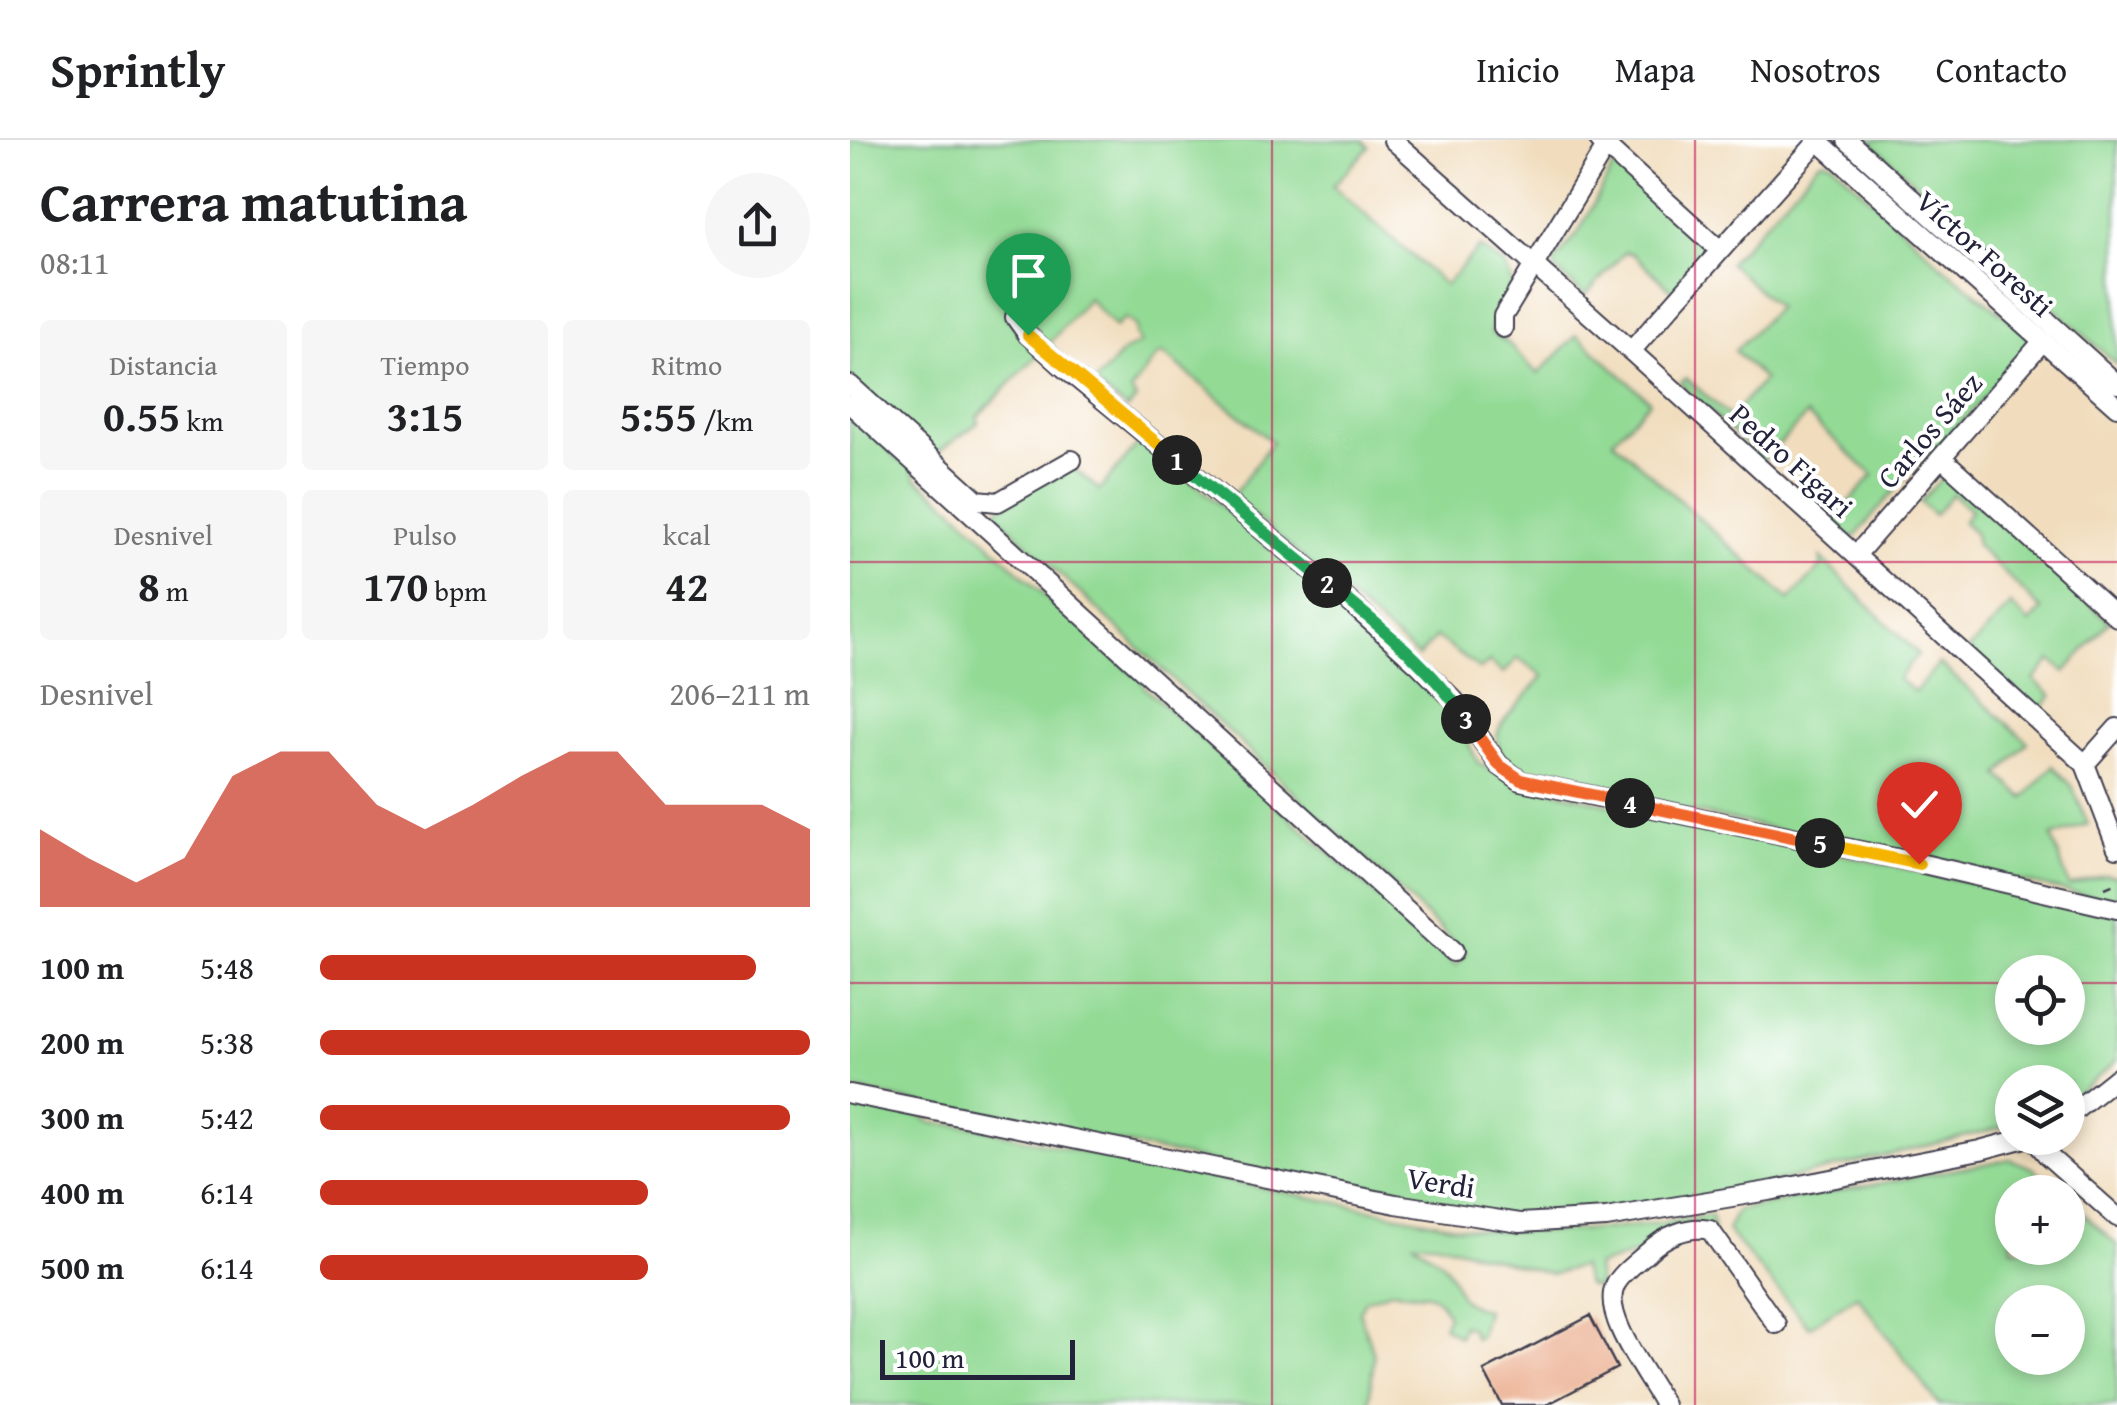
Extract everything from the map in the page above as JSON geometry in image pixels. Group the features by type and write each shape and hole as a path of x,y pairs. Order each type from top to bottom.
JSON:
{"street":[{"name":"Pedro Figari","path":"1393,140 2085,764 2117,848"},
{"name":"Víctor Foresti","path":"1846,140 2117,384"},
{"path":"1630,351 1817,141"},
{"name":"Víctor Foresti","path":"1817,141 2117,407"},
{"path":"1502,328 1503,316 1536,266 1605,142 1720,250"},
{"path":"1015,317 1028,335 1063,366 1344,596 1454,700 1499,765 1521,780 2117,909"},
{"name":"Carlos Sáez","path":"1856,555 2043,341"},
{"path":"850,385 978,500 998,502 1072,460"},
{"path":"850,404 1454,952"},
{"path":"1942,458 2117,617"},
{"path":"2085,764 2117,728"},
{"path":"2085,1103 2117,1078"},
{"name":"Verdi","path":"850,1094 1396,1204 1520,1223 1606,1218 1926,1162 1995,1145"},
{"path":"2048,1155 2117,1217"},
{"path":"1664,1405 1648,1373 1622,1337 1613,1306 1615,1285 1655,1244 1694,1226 1710,1230 1776,1324"}],"green space":[{"path":"850,140 1362,140 1369,147 1333,186 1445,285 1480,247 1506,267 1513,285 1493,319 1491,332 1509,344 1538,374 1577,335 1650,401 1613,440 1789,600 1821,567 1821,558 1918,654 1898,679 1915,692 1939,663 2028,742 1999,775 2024,798 2053,766 2072,786 2088,824 2052,837 2069,886 2105,875 2117,877 2117,902 1534,778 1513,764 1501,751 1497,739 1507,716 1543,676 1518,658 1504,673 1489,662 1480,670 1436,637 1418,657 1232,497 1272,442 1163,353 1131,391 1136,399 1127,409 1094,384 1123,352 1140,343 1136,326 1125,318 1115,327 1088,298 977,417 978,423 938,452 927,451 850,381"},
{"path":"1868,140 2117,140 2117,365"},
{"path":"1824,160 1833,163 1941,265 2025,332 2032,344 1952,433 1914,467 1855,537 1849,537 1832,521 1873,475 1807,415 1763,461 1680,383 1686,378 1730,417 1764,380 1735,351 1777,307 1729,263"},
{"path":"1617,161 1715,245 1681,299 1633,254 1625,252 1585,296 1555,269 1554,262 1578,233"},
{"path":"850,410 898,460 912,466 916,478 951,506 1055,606 1068,613 1134,675 1138,671 1145,688 1456,966 1466,953 993,512 1068,463 1099,490 1140,442 1148,443 1434,689 1454,713 1478,763 1511,780 2117,914 2117,1061 2085,1086 2085,1065 1995,1065 1995,1129 1631,1217 1513,1222 850,1089"},
{"path":"1948,471 2109,622 2065,672 2051,660 2034,680 2052,696 2038,711 1969,649 2011,605 2030,623 2042,610 1976,545 1975,533 1963,522 1971,510 1952,494 1934,515 1920,502"},
{"path":"850,1101 921,1116 932,1123 972,1126 1459,1227 1585,1230 1711,1215 1714,1230 1596,1266 1599,1288 1587,1285 1581,1266 1552,1274 1435,1242 1414,1242 1444,1265 1462,1298 1486,1310 1480,1336 1475,1339 1470,1328 1463,1325 1459,1337 1443,1326 1448,1315 1430,1295 1394,1290 1365,1300 1359,1312 1374,1354 1369,1405 850,1405"},
{"path":"2010,1159 2033,1168 2041,1175 1995,1175 1995,1265 2085,1265 2085,1215 2117,1245 2117,1405 1939,1405 1857,1295 1809,1327 1727,1230 1737,1210"}],"building":[{"path":"1590,1316 1617,1368 1546,1405 1502,1405 1484,1371"}],"route":[{"path":"1028,335 1344,596 1454,700 1499,765 1521,780 1919,864"}]}
